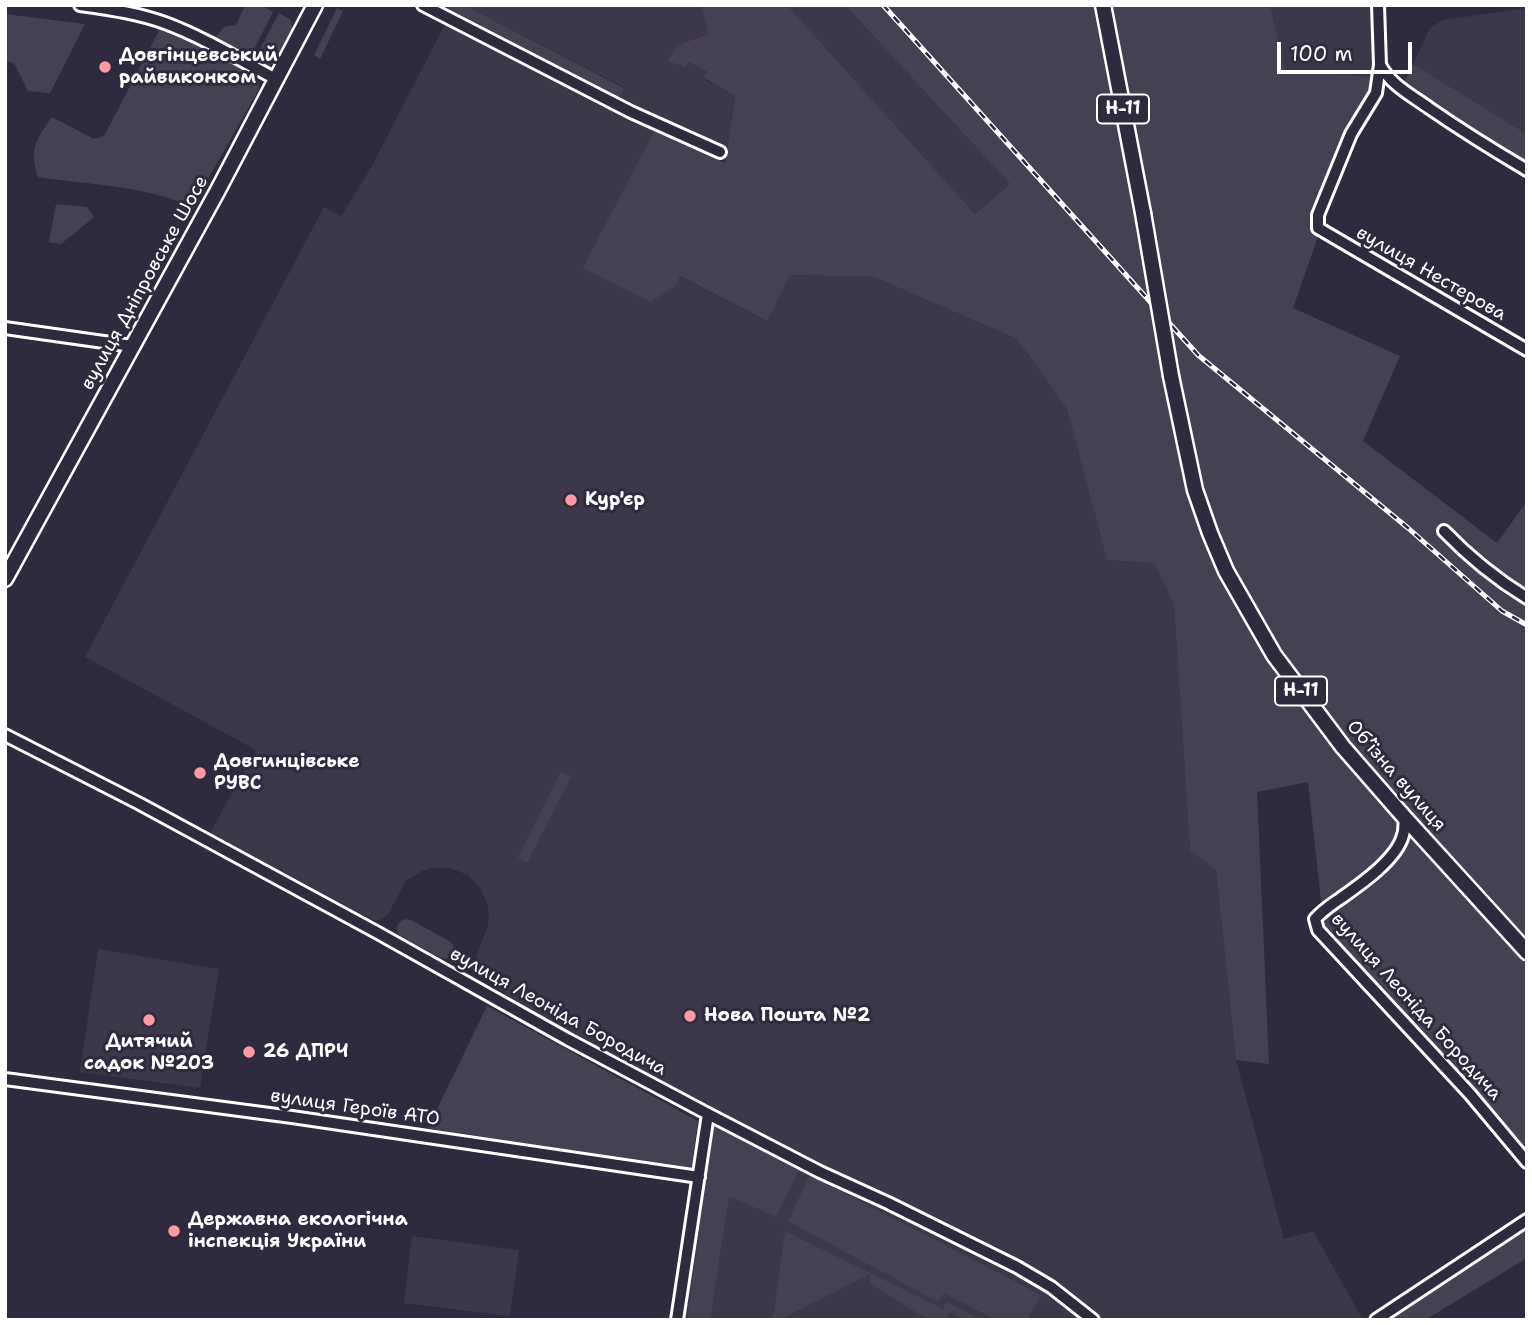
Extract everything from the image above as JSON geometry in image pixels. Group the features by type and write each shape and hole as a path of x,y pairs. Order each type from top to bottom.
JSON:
{"main road":[{"name":"вулиця Дніпровське Шосе","path":"6,578 212,202 315,5"},
{"name":"Обʼїзна вулиця","path":"1103,5 1171,376 1195,490 1226,571 1275,655 1343,747 1527,952"}],"street":[{"path":"79,5 145,16 163,22 190,33 276,79"},
{"path":"423,5 631,112 720,152"},
{"path":"1378,5 1380,65 1387,77 1474,138 1527,170"},
{"name":"вулиця Нестерова","path":"1380,65 1376,93 1351,134 1318,215 1318,228 1527,350"},
{"path":"5,328 132,346"},
{"path":"1444,531 1499,580 1527,598"},
{"name":"вулиця Леоніда Бородича","path":"5,735 140,804 708,1114 820,1172 1017,1267 1051,1287 1093,1320"},
{"name":"вулиця Леоніда Бородича","path":"1405,818 1404,834 1386,862 1322,910 1315,919 1318,930 1470,1094 1527,1162"},
{"name":"вулиця Героїв АТО","path":"5,1079 305,1118 699,1177"},
{"path":"677,1320 708,1114"},
{"path":"1376,1320 1527,1220"}],"shaded area":[{"path":"245,5 261,5 273,12 250,57 215,38 224,27 236,25"},
{"path":"442,5 464,5 624,88 619,97"},
{"path":"464,5 701,5 708,34 674,49 689,62 707,71 704,79 735,96 727,148 619,97 624,87"},
{"path":"701,5 787,5 975,214 1010,184 845,5 1270,5 1285,70 1384,78 1380,97 1358,136 1322,225 1293,308 1400,356 1363,441 1497,543 1527,501 1527,1162 1318,930 1322,910 1308,782 1257,792 1269,1064 1236,1060 1216,870 1190,850 1174,604 1154,563 1107,560 1067,409 1017,339 874,277 790,275 767,321 680,276 675,286 651,302 583,268 654,131 725,163 735,96 704,78 707,71 689,62 685,67 668,61 674,49 708,34"},
{"path":"787,5 845,5 1010,184 975,214"},
{"path":"1270,5 1372,5 1372,77 1285,70"},
{"path":"337,8 343,11 320,59 314,55"},
{"path":"1527,8 1527,134 1413,64 1429,30 1442,20"},
{"path":"279,13 291,20 292,30 274,64 265,65 254,60"},
{"path":"5,14 85,24 50,93 28,91 14,63 5,61"},
{"path":"445,24 654,131 584,268 679,276 766,321 790,275 874,277 1017,339 1067,409 1107,560 1154,563 1174,604 1190,850 1215,861 1236,1060 1284,1239 1313,1231 1363,1320 684,1320 711,1122 770,1147 567,1039 471,969 488,926 489,916 481,889 468,875 450,868 422,871 406,881 387,916 373,920 210,833 256,750 85,657 324,207 341,216 371,168"},
{"path":"161,27 188,38 253,74 259,80 259,89 192,207 136,190 38,177 34,152 52,117 94,139 104,136"},
{"path":"1413,64 1527,134 1527,165 1476,135 1403,85"},
{"path":"56,204 87,207 94,217 61,244 49,242"},
{"path":"561,772 571,777 527,863 518,858"},
{"path":"405,919 451,942 455,949 452,956 441,958 400,936 397,926"},
{"name":"Дитячий садок №203","path":"98,949 219,969 200,1088 80,1072"},
{"path":"487,1006 698,1121 691,1169 428,1128"},
{"path":"714,1124 799,1170 776,1217 729,1196 710,1320 687,1320"},
{"path":"810,1175 1041,1295 1027,1320 996,1320 944,1293 938,1302 788,1221"},
{"path":"1527,1220 1527,1258 1425,1320 1376,1320"},
{"path":"785,1231 943,1309 947,1302 981,1320 964,1320 951,1312 945,1320 929,1320 870,1284 870,1274 779,1320 773,1320"},
{"path":"412,1236 519,1250 510,1316 404,1303"}],"railway":[{"path":"883,5 1198,355 1408,528 1502,611 1527,625"}],"place":[{"name":"Довгінцевський райвиконком","path":"105,67"},
{"name":"Кур'єр","path":"571,500"},
{"name":"Довгинцівське РУВС","path":"200,773"},
{"name":"Нова Пошта №2","path":"690,1016"},
{"name":"Дитячий садок №203","path":"149,1020"},
{"name":"26 ДПРЧ","path":"249,1052"},
{"name":"Державна екологічна інспекція України","path":"174,1231"}]}
